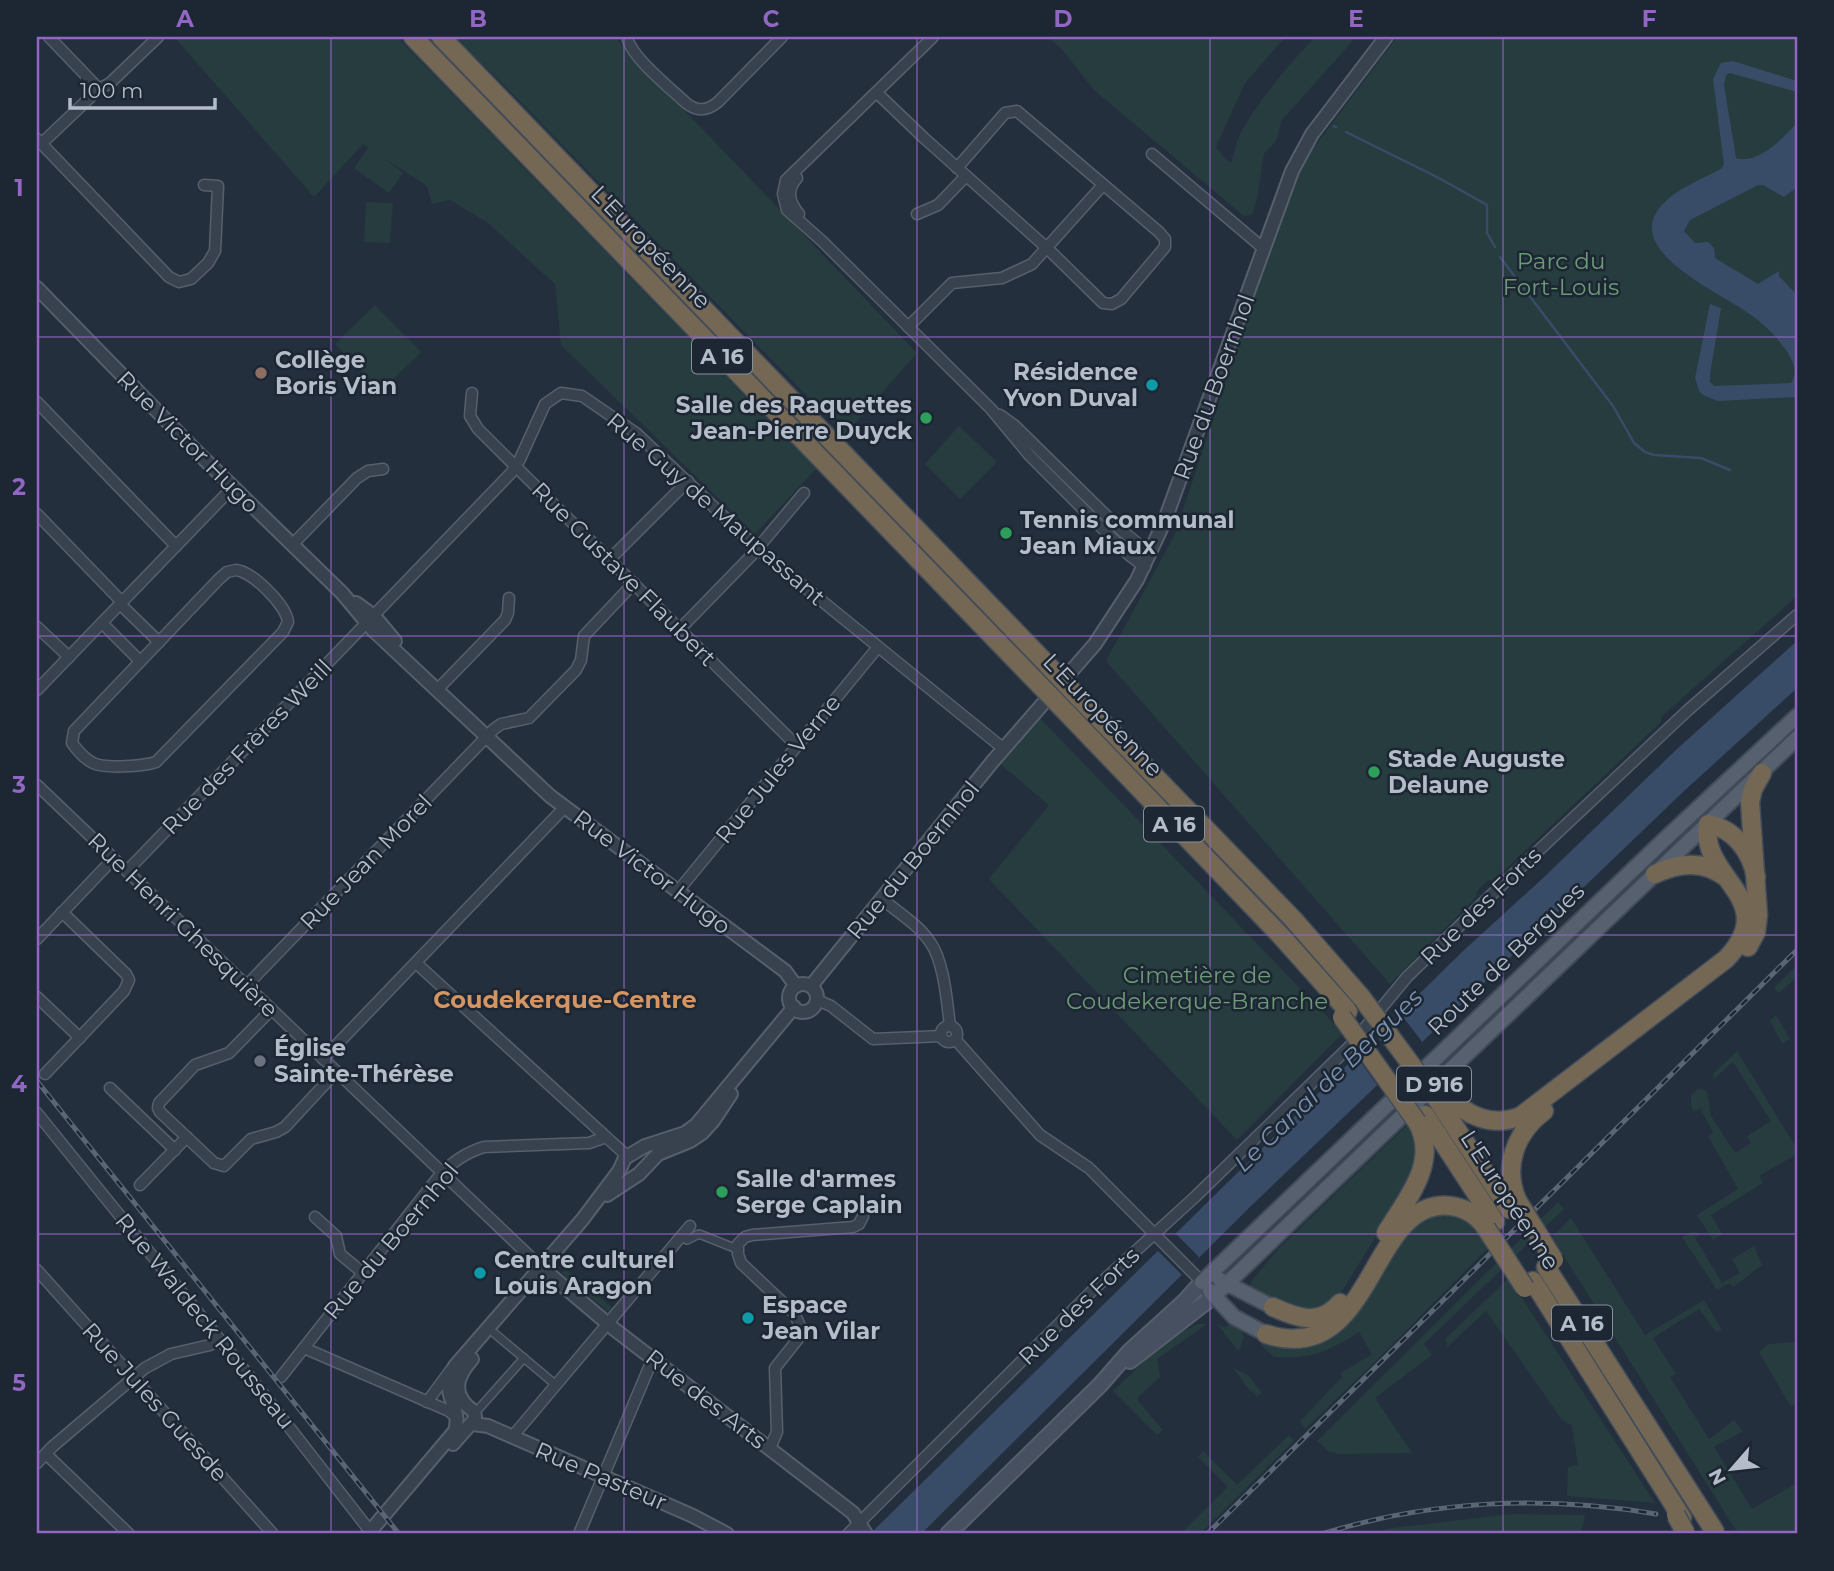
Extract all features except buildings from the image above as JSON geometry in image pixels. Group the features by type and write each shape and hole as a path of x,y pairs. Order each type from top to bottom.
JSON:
{"highway":[{"name":"L'Européenne","path":"413,37 1313,970 1421,1119 1602,1391 1681,1522 1693,1534"},
{"name":"L'Européenne","path":"440,37 1366,996 1442,1097 1513,1205 1618,1379 1718,1532"},
{"path":"1513,1205 1512,1157 1519,1138 1531,1122 1716,978 1746,950 1755,936 1758,924 1750,802 1753,789 1762,774"},
{"path":"1442,1097 1476,1117 1492,1121 1512,1119 1531,1110 1732,952 1741,941 1745,923 1742,901 1709,848 1708,824 1722,828 1740,842 1751,857 1756,877"},
{"path":"1655,874 1672,866 1698,865 1716,870 1732,882"},
{"path":"1273,1307 1307,1319 1324,1316 1338,1306 1418,1180 1426,1149 1421,1119"},
{"path":"1266,1334 1297,1339 1321,1332 1335,1323 1352,1305 1403,1226 1423,1211 1443,1206 1459,1208 1491,1225"}],"main road":[{"path":"1664,840 1689,827 1708,824 1720,800 1795,718"},
{"name":"Route de Bergues","path":"948,1534 1100,1385 1125,1356 1184,1302 1197,1276 1795,718"},
{"name":"Route de Bergues","path":"1100,1385 1214,1296 1797,738"},
{"path":"1197,1276 1228,1283 1273,1307"},
{"path":"1197,1276 1237,1319 1266,1334"}],"street":[{"path":"49,37 99,89"},
{"path":"158,37 110,83 99,89 39,141 169,277 182,282 191,279 208,263 215,251 218,186 204,186"},
{"path":"627,37 636,54 685,103 696,109 707,109 718,102 778,38"},
{"path":"933,37 826,144 786,191 795,210 821,241 991,409 1034,460 1144,567"},
{"name":"Rue du Boernhol","path":"811,986 1004,749 1095,644 1120,608 1151,554 1166,520 1289,179 1307,141 1386,37"},
{"path":"877,93 957,168 1048,249 1100,301 1109,304 1124,297 1165,245 1165,239 1020,113 1011,111 1002,116 957,168"},
{"path":"1152,154 1263,248"},
{"path":"918,214 938,205 966,176"},
{"path":"908,327 950,285 961,281 986,281 1007,277 1032,264 1103,185"},
{"name":"Rue Victor Hugo","path":"37,288 233,487 508,756 565,807 785,971 796,986"},
{"name":"Rue Gustave Flaubert","path":"472,393 469,408 472,420 797,746"},
{"name":"Rue Guy de Maupassant","path":"371,620 516,466 545,404 557,395 569,393 585,398 636,433 758,549 1004,749"},
{"path":"37,402 176,546"},
{"path":"991,409 1014,425 1121,530 1151,554"},
{"path":"292,545 356,478 368,471 383,469"},
{"path":"610,559 688,481"},
{"path":"37,690 233,487"},
{"path":"680,629 758,549 804,493"},
{"path":"37,514 159,642"},
{"path":"233,570 241,570 250,575 284,607 287,615 287,625 283,632 159,760 146,765 103,765 92,762 74,746 72,734 140,661 219,579 233,570"},
{"path":"487,735 501,724 529,718 576,670 581,660 584,636 634,583"},
{"path":"439,688 505,620 509,598"},
{"name":"Rue des Forts","path":"848,1534 864,1530 1094,1289 1159,1237 1196,1196 1349,1047 1402,982 1487,899 1687,711 1797,615"},
{"name":"Rue des Frères Weill","path":"127,871 371,620"},
{"path":"102,623 140,661"},
{"path":"37,627 69,657"},
{"name":"Rue Jules Verne","path":"678,891 878,647"},
{"name":"Rue Jean Morel","path":"246,986 487,735"},
{"name":"Rue Henri Ghesquière","path":"37,785 542,1268"},
{"path":"323,1059 565,807"},
{"path":"37,939 113,859"},
{"path":"881,898 920,930 933,946 950,1026 957,1032 955,1039"},
{"path":"45,1074 126,989 129,980 62,912"},
{"path":"416,962 606,1137 626,1159 626,1175 633,1177"},
{"path":"796,986 811,986 816,992 814,1007 802,1012 793,1007 790,995 796,986"},
{"path":"37,997 80,1038"},
{"path":"817,1000 831,1006 873,1039 942,1036 947,1041 955,1039"},
{"path":"427,1402 582,1220 626,1159 645,1146 694,1128 793,1007"},
{"path":"271,1010 229,1053 198,1063 159,1103 160,1112 216,1164 224,1166 253,1138 282,1129 336,1072"},
{"path":"942,1036 943,1029 950,1026"},
{"path":"955,1039 1042,1136 1089,1168 1197,1276"},
{"path":"582,1220 607,1194 640,1174 643,1167 660,1152 693,1139 709,1126 756,1053"},
{"path":"110,1088 175,1150"},
{"name":"Rue Waldeck Rousseau","path":"37,1113 220,1340 369,1533"},
{"path":"140,1185 187,1137"},
{"name":"Rue du Boernhol","path":"281,1377 442,1173 461,1157 484,1147 589,1143 606,1137"},
{"path":"626,1159 639,1157 643,1167"},
{"path":"769,1448 777,1432 775,1368 800,1334 801,1325 796,1316 742,1264 737,1249 741,1240 749,1235 853,1227 863,1216"},
{"path":"315,1217 336,1236 340,1254 362,1272"},
{"path":"512,1437 690,1226"},
{"path":"681,1236 687,1240 699,1234 737,1249"},
{"path":"472,1417 460,1393 459,1377 537,1282 542,1268"},
{"name":"Rue des Arts","path":"542,1268 608,1324 853,1513 864,1530"},
{"name":"Rue Jules Guesde","path":"37,1270 273,1534"},
{"path":"494,1333 556,1385"},
{"path":"37,1463 149,1365 171,1353 210,1345 220,1340"},
{"path":"304,1348 457,1417"},
{"path":"384,1516 400,1503 524,1358"},
{"path":"579,1534 653,1358"},
{"path":"455,1366 447,1387 457,1417"},
{"path":"369,1533 454,1433 461,1408 472,1417"},
{"name":"Rue Pasteur","path":"472,1417 482,1424 693,1516 727,1534"},
{"path":"46,1454 129,1534"}],"green space":[{"path":"177,37 397,37 816,469 755,534 561,345 555,284 488,223 450,200 432,204 427,186 384,158 403,173 389,193 354,168 368,148 363,144 314,197"},
{"path":"454,37 619,37 618,41 917,353 845,435"},
{"path":"1047,37 1285,37 1245,83 1216,147 1231,163 1242,130 1260,102 1315,37 1356,37 1282,120 1276,141 1264,154 1252,215 1244,216 1094,90 1061,48"},
{"name":"Parc du Fort-Louis","path":"1397,37 1797,37 1797,596 1661,717 1661,722 1493,881 1488,880 1477,891 1476,897 1390,984 1106,661 1175,534 1270,248 1303,162"},
{"path":"366,202 393,203 390,243 364,242"},
{"path":"375,305 421,352 381,391 335,344"},
{"path":"959,426 997,462 960,499 925,464"},
{"name":"Cimetière de Coudekerque-Branche","path":"1039,717 1343,1033 1237,1140 989,879 1049,805 1000,764"},
{"path":"1797,965 1797,977 1779,993 1774,988"},
{"path":"1776,1015 1790,1039 1782,1044 1770,1021"},
{"path":"1737,1051 1797,1149 1797,1154 1759,1176 1763,1183 1711,1215 1722,1234 1713,1240 1697,1215 1738,1189 1708,1136 1713,1132 1700,1108 1694,1112 1691,1095 1700,1088 1707,1092 1711,1116 1735,1153 1751,1143 1747,1136 1771,1121 1733,1062 1713,1080 1714,1073"},
{"path":"1409,1123 1419,1138 1410,1181 1336,1301 1324,1307 1303,1311 1285,1306 1254,1290 1250,1283 1278,1249"},
{"path":"1558,1202 1564,1209 1424,1344 1432,1355 1375,1398 1412,1453 1339,1454 1330,1452 1317,1441"},
{"path":"1451,1214 1476,1224 1489,1247 1305,1429 1300,1421 1342,1377 1341,1373 1372,1354 1359,1332 1319,1353 1299,1357 1274,1357 1261,1345 1264,1342 1299,1345 1391,1253 1421,1217"},
{"path":"1571,1218 1645,1335 1704,1300 1722,1330 1716,1332 1699,1309 1653,1338 1676,1374 1670,1377 1709,1439 1734,1420 1743,1431 1714,1447 1752,1509 1797,1483 1797,1534 1746,1534 1735,1529 1552,1237"},
{"path":"1694,1231 1700,1234 1695,1238 1722,1283 1740,1273 1732,1259 1754,1246 1762,1265 1733,1287 1730,1283 1717,1290 1682,1237"},
{"path":"566,1269 614,1309 612,1315 562,1273"},
{"path":"1509,1278 1655,1503 1567,1496 1568,1467 1578,1465 1572,1426 1562,1420 1486,1311 1447,1347 1446,1338"},
{"path":"1236,1322 1244,1336 1239,1352 1218,1325 1225,1327"},
{"path":"1198,1324 1207,1324 1157,1359 1160,1377 1138,1397 1138,1401 1163,1430 1157,1435 1113,1391 1163,1345"},
{"path":"1797,1342 1797,1402 1791,1407 1759,1352 1768,1344"},
{"path":"1233,1368 1248,1375 1262,1393 1257,1396 1251,1392"},
{"path":"1289,1435 1294,1441 1200,1534 1180,1534 1228,1487 1198,1457 1203,1451 1237,1485"},
{"path":"1512,1514 1585,1515 1581,1534 1370,1534 1392,1528"}],"water":[{"path":"1733,61 1797,81 1797,92 1730,73 1726,75 1724,85 1736,158 1753,158 1770,149 1797,123 1797,187 1784,197 1758,185 1690,220 1684,231 1695,243 1708,242 1714,248 1715,258 1758,284 1779,271 1779,276 1797,295 1797,397 1718,401 1699,391 1695,378 1710,304 1721,308 1710,374 1710,382 1714,386 1791,383 1794,368 1783,346 1761,323 1697,282 1666,256 1656,242 1652,228 1656,213 1669,198 1722,168 1724,164 1713,79 1721,63"},
{"path":"1797,641 1797,688 1683,792 1250,1207 921,1534 870,1534 1462,952 1677,749"}],"pier":[{"path":"1400,1013 1423,1043 1378,1086 1356,1056"},
{"path":"1175,1233 1199,1257 1182,1275 1157,1250"}],"waterway":[{"path":"1346,132 1487,205 1487,233 1495,247"},
{"path":"1500,257 1613,406 1634,443 1654,455 1701,458 1730,470"}],"railway":[{"path":"1207,1534 1797,950"},
{"path":"37,1081 399,1534"},
{"path":"1322,1534 1404,1514 1488,1504 1572,1504 1656,1514"}],"place":[{"name":"Collège Boris Vian","path":"261,373"},
{"name":"Résidence Yvon Duval","path":"1152,385"},
{"name":"Salle des Raquettes Jean-Pierre Duyck","path":"926,418"},
{"name":"Tennis communal Jean Miaux","path":"1006,533"},
{"name":"Stade Auguste Delaune","path":"1374,772"},
{"name":"Église Sainte-Thérèse","path":"260,1061"},
{"name":"Salle d'armes Serge Caplain","path":"722,1192"},
{"name":"Centre culturel Louis Aragon","path":"480,1273"},
{"name":"Espace Jean Vilar","path":"748,1318"}],"district":[{"name":"Coudekerque-Centre","path":"565,999"}],"water label":[{"name":"Le Canal de Bergues","path":"1328,1080"}]}
